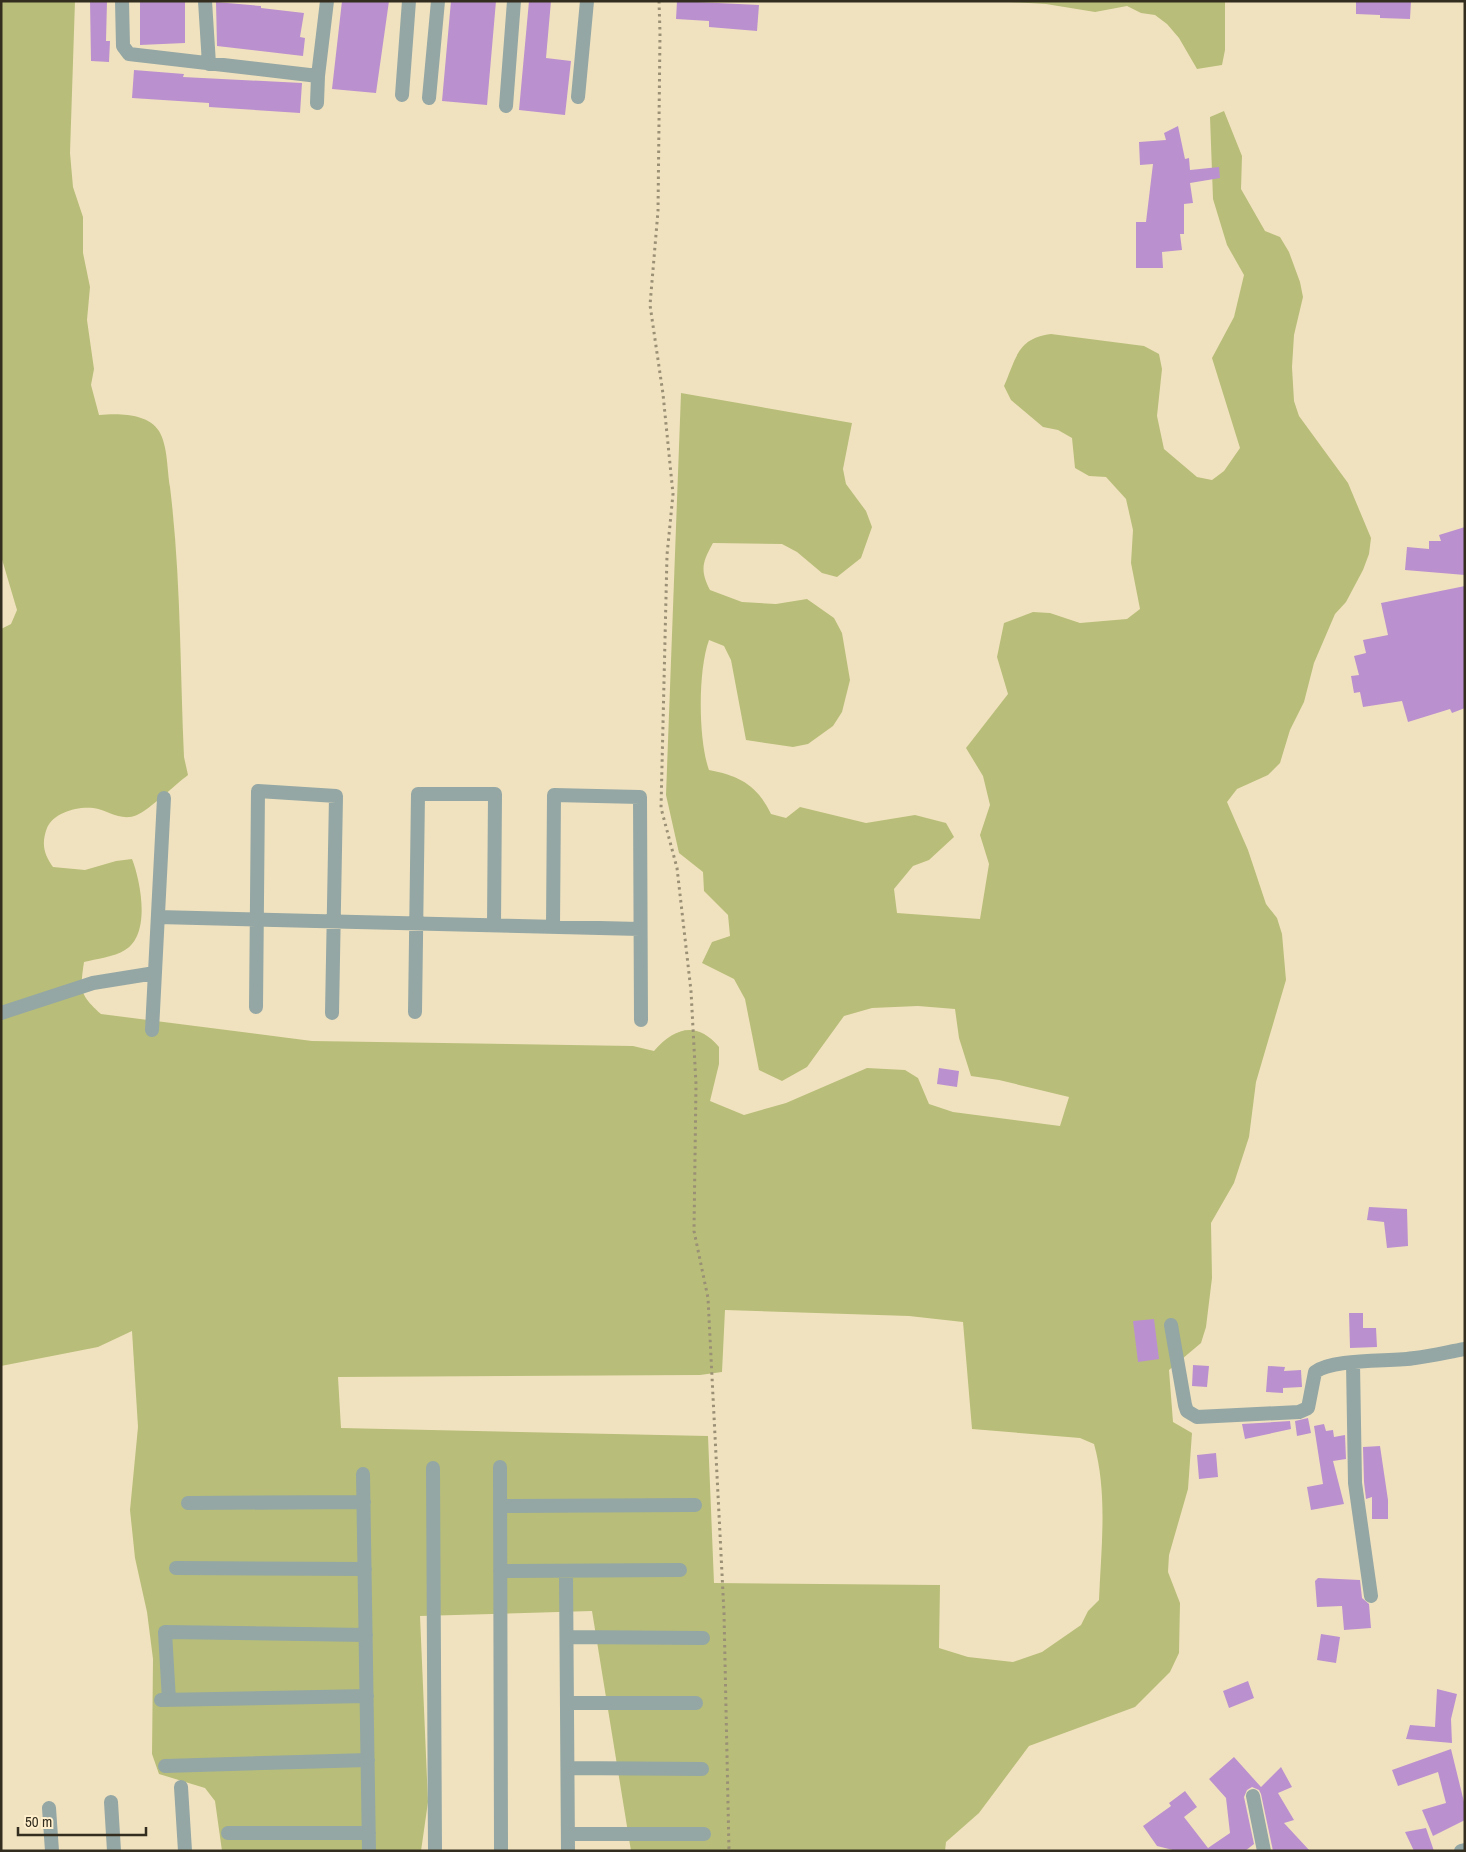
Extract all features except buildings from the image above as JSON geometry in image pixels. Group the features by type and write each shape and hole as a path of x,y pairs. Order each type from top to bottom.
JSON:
{"street":[{"path":"122,1 121,37 125,51 129,54 318,76"},
{"path":"205,1 209,64"},
{"path":"317,103 318,76 327,1"},
{"path":"402,95 409,1"},
{"path":"429,98 438,1"},
{"path":"506,106 514,1"},
{"path":"578,97 587,1"},
{"path":"256,1007 258,792 336,796 332,1012"},
{"path":"415,1012 418,794 495,794 494,925"},
{"path":"552,927 554,795 640,797 641,1020"},
{"path":"152,1030 164,798"},
{"path":"158,917 640,929"},
{"path":"1,1013 93,983 155,973"},
{"path":"1171,1325 1185,1405 1187,1411 1197,1417 1304,1411 1309,1404 1316,1372 1328,1365 1414,1358 1465,1349"},
{"path":"1353,1362 1355,1483 1372,1596"},
{"path":"500,1467 501,1851"},
{"path":"433,1468 435,1851"},
{"path":"363,1474 370,1851"},
{"path":"188,1503 364,1502"},
{"path":"500,1506 694,1505"},
{"path":"176,1568 365,1568"},
{"path":"500,1571 680,1570"},
{"path":"566,1572 568,1851"},
{"path":"366,1635 165,1632 165,1700 367,1696"},
{"path":"567,1637 703,1638"},
{"path":"567,1703 696,1703"},
{"path":"165,1766 368,1760"},
{"path":"568,1768 702,1769"},
{"path":"181,1787 185,1851"},
{"path":"1253,1796 1264,1851"},
{"path":"111,1802 114,1851"},
{"path":"49,1808 52,1851"},
{"path":"228,1833 369,1833"},
{"path":"568,1834 704,1834"}],"path":[{"path":"659,1 658,211 650,305 663,394 673,494 667,555 661,808 677,868 691,1000 696,1084 694,1231 708,1298 724,1613 729,1851"}],"green space":[{"path":"1,1 75,1 70,153 73,187 83,217 83,253 90,287 87,320 94,369 91,385 99,415 123,414 148,421 159,431 164,444 174,521 180,622 184,757 188,775 155,803 137,815 125,817 93,808 73,809 54,818 47,828 44,849 53,867 85,870 116,861 132,859 138,881 142,908 138,933 133,943 125,950 110,956 84,962 82,985 85,996 89,1001 101,1014 312,1041 633,1046 654,1051 678,1032 694,1031 703,1033 719,1047 719,1064 710,1101 744,1115 786,1103 867,1068 905,1070 918,1078 929,1104 953,1112 1060,1126 1069,1097 999,1080 971,1076 959,1038 955,1009 918,1006 872,1008 844,1016 807,1067 782,1081 759,1070 745,999 734,979 702,963 712,942 730,936 728,915 704,891 703,872 679,853 666,795 681,393 852,423 843,469 846,484 866,511 872,527 861,558 837,577 822,573 797,552 782,544 713,543 706,556 704,566 705,577 710,590 742,602 776,604 807,599 834,618 842,633 850,680 842,712 833,726 808,744 793,747 746,740 731,660 724,646 709,640 705,653 701,686 701,723 705,757 709,770 730,775 746,783 760,796 771,814 786,818 800,807 866,823 915,815 946,823 954,837 929,860 913,866 894,889 897,913 980,919 989,864 980,835 990,805 983,776 966,748 1008,694 997,657 1004,623 1033,612 1050,613 1080,623 1127,619 1140,609 1131,563 1133,530 1126,499 1106,477 1089,476 1075,468 1072,438 1058,430 1043,427 1011,400 1004,386 1019,351 1031,340 1040,336 1051,334 1144,346 1159,354 1162,369 1157,416 1164,449 1197,477 1212,480 1224,471 1240,448 1212,358 1234,317 1244,275 1227,245 1213,199 1210,117 1224,111 1242,156 1241,189 1265,231 1280,237 1289,252 1300,282 1303,297 1294,335 1292,367 1294,401 1299,416 1348,483 1371,538 1369,554 1363,570 1346,602 1335,614 1314,663 1304,702 1290,730 1280,763 1268,775 1237,789 1227,802 1248,850 1266,904 1277,918 1282,934 1286,980 1256,1082 1249,1137 1234,1183 1211,1223 1212,1278 1206,1327 1201,1343 1169,1370 1173,1422 1192,1433 1188,1489 1169,1555 1168,1572 1180,1603 1179,1653 1170,1672 1135,1707 1029,1746 979,1813 946,1842 945,1851 631,1851 592,1611 420,1616 428,1802 421,1851 222,1851 215,1801 205,1788 159,1774 152,1754 153,1659 147,1612 135,1558 130,1510 138,1427 132,1331 98,1347 1,1366 1,629 11,624 17,610 1,556","holes":["725,1310 909,1316 963,1322 972,1429 1080,1438 1094,1444 1101,1482 1102,1502 1099,1600 1088,1611 1081,1625 1042,1652 1013,1662 968,1657 939,1648 940,1585 714,1583 708,1436 341,1428 338,1377 700,1375 722,1372"]},
{"path":"994,1 1225,1 1225,50 1222,65 1197,69 1179,38 1167,24 1155,15 1141,13 1127,6 1095,12 1046,4"}]}
